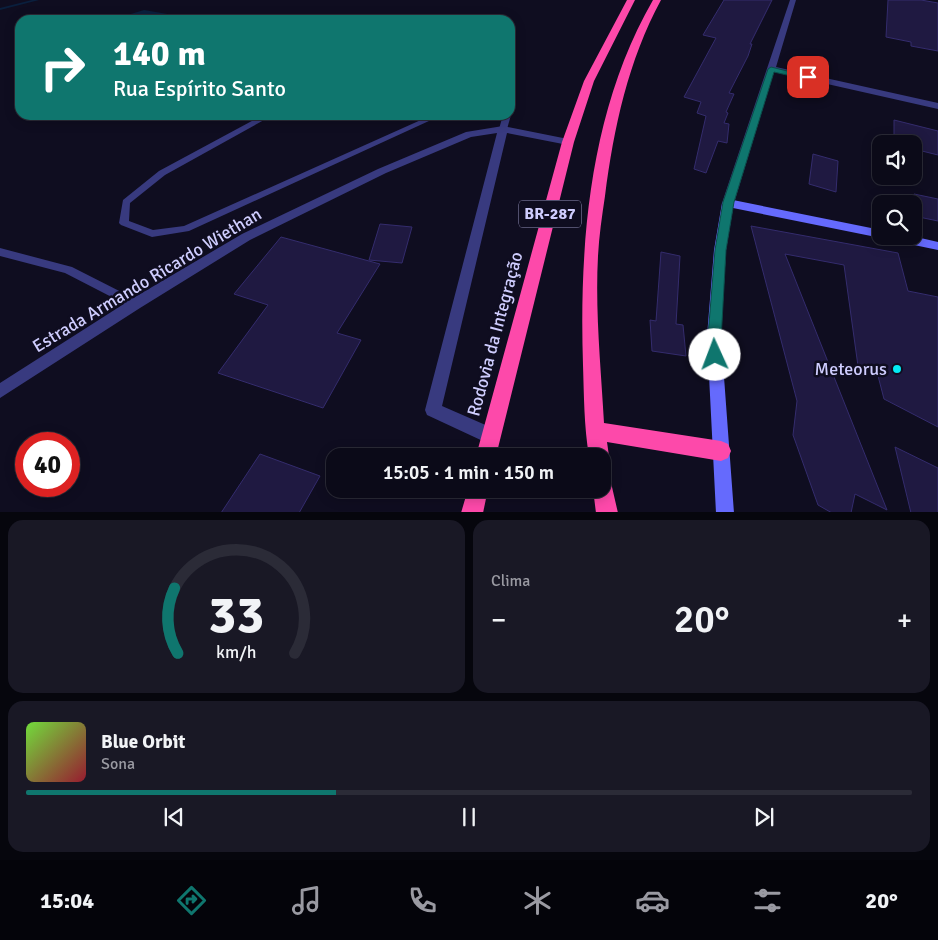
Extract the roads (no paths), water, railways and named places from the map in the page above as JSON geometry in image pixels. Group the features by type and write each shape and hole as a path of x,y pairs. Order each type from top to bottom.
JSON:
{"highway":[{"name":"Rodovia da Integração","path":"488,448 568,142 589,81 631,0"},
{"name":"BR-287","path":"598,448 595,431 590,263 601,175 622,82 650,12 658,0"},
{"path":"595,431 721,451"},
{"path":"472,512 476,498"},
{"path":"605,498 607,512"}],"street":[{"path":"725,512 714,336 720,250 728,202 793,0"},
{"path":"771,69 938,106"},
{"name":"Estrada Armando Ricardo Wiethan","path":"0,391 135,304 246,237 382,171 469,134 503,129 568,142"},
{"path":"492,436 433,410 503,129"},
{"path":"728,202 872,232"},
{"path":"922,243 938,246"}],"lane":[{"path":"260,120 162,173 126,202 124,223 152,234 186,229 427,120"},
{"path":"503,129 506,120"},
{"path":"0,252 68,270 135,304"}],"water":[{"path":"144,10 173,15 128,15"}],"waterway":[{"path":"0,9 37,0"}],"place":[{"name":"Meteorus","path":"897,369"}]}
